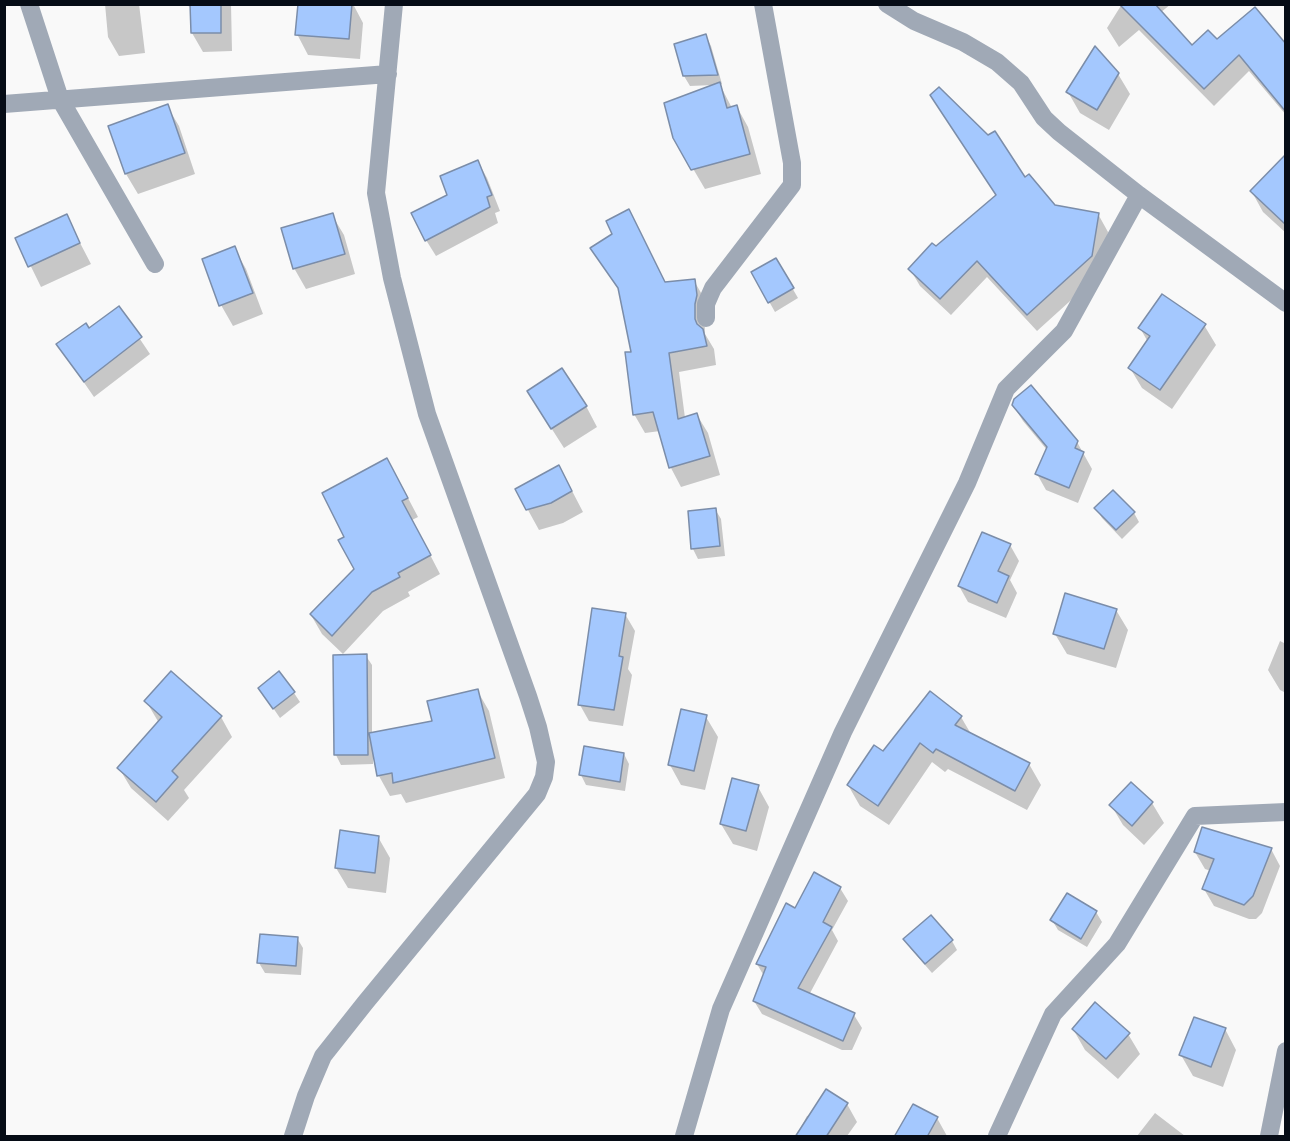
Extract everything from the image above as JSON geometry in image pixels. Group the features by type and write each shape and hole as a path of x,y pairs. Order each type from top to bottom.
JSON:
{"street":[{"path":"29,4 60,99 155,264"},
{"path":"293,1137 306,1095 323,1056 537,794 544,777 546,762 528,696 427,414 392,278 376,193 394,4"},
{"path":"706,318 706,304 713,288 792,185 792,163 763,4"},
{"path":"887,4 914,21 963,42 997,62 1021,83 1044,118 1139,195 1286,303"},
{"path":"4,104 388,74"},
{"path":"684,1137 721,1009 843,732 967,483 1006,389 1064,331 1139,195"},
{"path":"997,1137 1053,1014 1117,944 1195,816 1286,812"},
{"path":"1269,1137 1286,1051"}],"building":[{"path":"190,4 221,4 221,33 191,33"},
{"path":"298,4 352,4 349,39 295,35"},
{"path":"1119,4 1155,4 1192,45 1208,30 1217,39 1255,7 1286,44 1286,112 1239,55 1204,89"},
{"path":"706,34 718,75 683,76 674,44"},
{"path":"1095,46 1119,73 1097,110 1066,92"},
{"path":"720,82 727,108 737,105 750,154 691,170 673,138 664,103"},
{"path":"939,87 988,135 995,131 1025,177 1029,174 1055,205 1099,213 1092,256 1027,315 977,261 940,299 908,269 932,243 936,246 996,195 930,95"},
{"path":"168,104 185,153 125,174 108,126"},
{"path":"1286,154 1286,225 1250,191"},
{"path":"478,160 492,195 487,197 490,207 425,241 411,213 447,195 440,176"},
{"path":"629,209 665,282 695,279 697,295 695,319 703,329 707,346 669,353 678,419 697,413 710,456 669,468 653,412 633,415 625,352 631,352 618,288 590,248 612,234 606,221"},
{"path":"333,213 345,254 293,269 281,228"},
{"path":"67,214 80,243 28,267 15,238"},
{"path":"235,246 253,293 219,306 202,259"},
{"path":"776,258 794,288 768,303 751,272"},
{"path":"1162,294 1206,324 1160,390 1128,368 1150,336 1138,328"},
{"path":"119,306 142,337 84,382 56,344 86,323 89,328"},
{"path":"562,368 587,406 551,429 527,391"},
{"path":"1031,385 1078,441 1075,448 1084,452 1069,488 1035,474 1047,447 1012,405 1014,399"},
{"path":"387,458 408,498 402,501 431,555 398,573 400,577 372,592 332,636 310,614 354,569 338,540 344,537 322,493"},
{"path":"559,465 572,491 551,503 526,510 515,489"},
{"path":"1113,490 1135,512 1116,530 1094,508"},
{"path":"716,508 720,546 691,549 688,511"},
{"path":"982,532 1011,544 998,571 1009,576 997,603 958,586"},
{"path":"1065,593 1117,609 1104,649 1053,634"},
{"path":"592,608 626,613 619,656 623,657 614,710 578,705"},
{"path":"367,654 368,755 334,755 333,655"},
{"path":"171,671 222,716 172,771 178,777 156,802 117,768 162,717 144,701"},
{"path":"279,671 295,692 273,709 258,688"},
{"path":"478,689 495,758 393,783 392,773 377,776 369,733 432,721 427,701"},
{"path":"930,691 962,716 955,725 1030,763 1015,791 936,749 933,753 920,743 878,806 847,785 874,745 883,751"},
{"path":"681,709 707,715 694,771 668,765"},
{"path":"584,746 624,753 620,782 579,775"},
{"path":"732,778 759,785 746,831 720,824"},
{"path":"1131,782 1153,802 1132,826 1109,805"},
{"path":"1202,827 1272,848 1253,896 1244,905 1202,889 1214,859 1194,852"},
{"path":"340,830 379,836 375,873 335,868"},
{"path":"814,872 841,887 823,922 832,927 798,988 855,1013 843,1041 753,1001 766,967 756,964 786,903 795,908"},
{"path":"1067,893 1097,911 1081,939 1050,920"},
{"path":"931,915 953,940 925,964 903,939"},
{"path":"260,934 298,937 296,966 257,963"},
{"path":"1095,1002 1130,1033 1106,1059 1072,1029"},
{"path":"1194,1017 1226,1028 1211,1067 1179,1055"},
{"path":"826,1089 848,1103 826,1137 795,1137"},
{"path":"913,1104 938,1117 927,1137 894,1137"}]}
